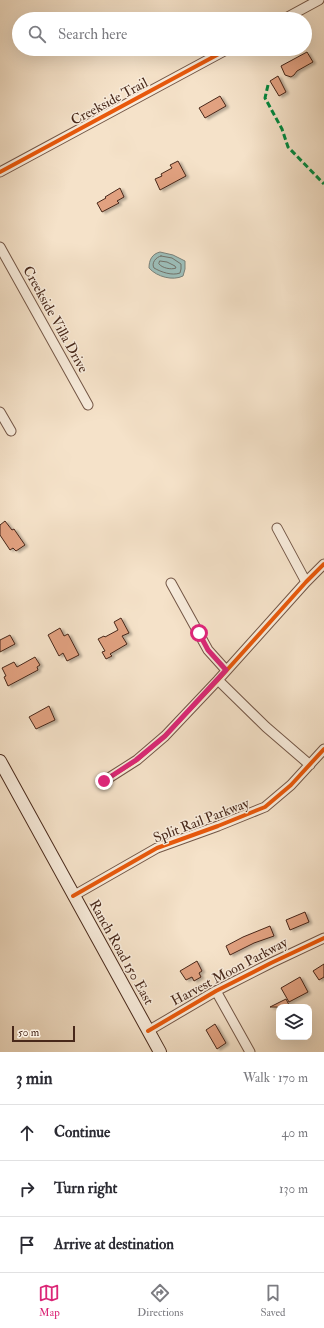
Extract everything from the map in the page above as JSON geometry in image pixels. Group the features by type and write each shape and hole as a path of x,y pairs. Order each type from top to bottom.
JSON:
{"main road":[{"name":"Ranch Road 150 East","path":"0,762 160,1052"}],"street":[{"path":"297,12 319,0"},
{"name":"Creekside Trail","path":"0,172 215,56"},
{"name":"Creekside Villa Drive","path":"0,247 88,404"},
{"path":"0,412 11,431"},
{"path":"277,528 306,582"},
{"path":"104,781 150,750 165,736 324,564"},
{"path":"171,584 208,650 226,670"},
{"path":"218,680 266,727 310,765"},
{"name":"Split Rail Parkway","path":"73,896 157,848 218,826 265,806 291,786 324,749"},
{"name":"Harvest Moon Parkway","path":"148,1030 216,991 324,938"},
{"path":"216,991 250,1052"}],"water":[{"path":"160,252 173,255 185,261 183,276 175,278 165,277 156,274 149,268 152,258 155,254"}],"building":[{"path":"300,56 309,56 313,62 297,71 291,77 285,75 281,66"},
{"path":"278,76 286,92 279,96 270,81"},
{"path":"220,96 226,106 205,118 199,108"},
{"path":"178,161 186,176 160,190 155,179 162,176 161,174 172,168 170,165"},
{"path":"120,188 124,197 117,201 119,203 102,212 97,203"},
{"path":"5,521 12,530 14,529 25,545 16,551 13,548 10,550 0,535 0,525"},
{"path":"121,618 129,633 122,636 127,644 110,654 112,656 106,659 102,652 105,651 98,639 118,630 114,622"},
{"path":"60,628 64,636 68,634 79,655 67,661 63,653 59,656 48,635"},
{"path":"10,635 15,644 0,652 0,640"},
{"path":"35,657 40,665 37,667 38,670 8,686 4,677 6,676 2,668 14,662 17,667"},
{"path":"49,706 55,720 36,729 29,717"},
{"path":"305,912 309,922 290,930 286,920"},
{"path":"270,926 274,936 254,943 230,955 226,946"},
{"path":"197,961 202,971 199,973 201,977 194,981 192,977 186,980 180,971"},
{"path":"324,964 324,977 319,980 313,971"},
{"path":"300,977 308,992 289,1002 281,988"},
{"path":"286,999 288,1004 276,1004"},
{"path":"215,1024 226,1043 217,1049 206,1030"}],"marked path":[{"path":"268,85 265,98 282,129 288,147 324,184"}],"cycle path":[{"path":"0,172 215,56"},
{"path":"104,781 137,760 165,736 324,564"},
{"path":"73,896 157,848 265,807 291,785 324,749"},
{"path":"148,1031 216,991 324,938"}],"route":[{"path":"104,781 150,750 165,736 226,670 208,650 199,633"}]}
